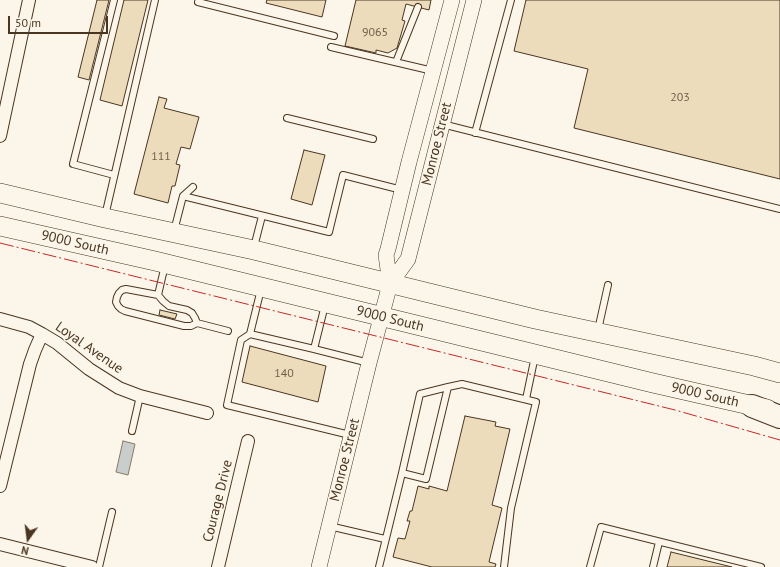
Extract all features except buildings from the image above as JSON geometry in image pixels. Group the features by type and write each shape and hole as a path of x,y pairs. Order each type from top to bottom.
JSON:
{"highway":[{"path":"752,406 780,417"}],"main road":[{"path":"0,193 105,218 254,250 535,319 746,364 780,373"},
{"name":"9000 South","path":"0,226 165,263 780,413"}],"street":[{"path":"0,136 29,0"},
{"name":"Monroe Street","path":"319,567 390,284 386,254 452,0"},
{"name":"Monroe Street","path":"390,284 408,260 474,0"},
{"name":"Loyal Avenue","path":"0,319 29,327 42,334 57,343 89,369 119,388 140,396 207,413"},
{"path":"0,486 30,364 42,334"},
{"name":"Courage Drive","path":"218,567 248,441"},
{"path":"0,544 92,567"}],"lane":[{"path":"114,0 73,164 114,175"},
{"path":"105,218 155,0"},
{"path":"475,133 511,0"},
{"path":"198,2 334,36"},
{"path":"396,62 418,7"},
{"path":"331,46 433,71"},
{"path":"287,118 374,138"},
{"path":"442,124 780,209"},
{"path":"183,196 329,232 343,175 402,190"},
{"path":"174,233 183,196 193,187"},
{"path":"254,250 262,216"},
{"path":"158,295 165,263"},
{"path":"598,333 608,285"},
{"path":"262,287 250,334 241,340 227,405 351,435"},
{"path":"197,323 196,318 192,313 187,310 169,306 162,301 158,295 126,289 122,290 117,297 116,302 118,306 125,311 184,326 191,326 197,323 228,331"},
{"path":"314,349 325,303"},
{"path":"250,334 369,363"},
{"path":"526,399 536,354"},
{"path":"379,567 420,394 448,386 462,384 536,402 511,508 504,567"},
{"path":"402,473 426,479 448,386"},
{"path":"132,431 140,396"},
{"path":"99,567 112,512"},
{"path":"329,526 386,539"},
{"path":"590,567 600,527 761,567"},
{"path":"653,567 659,542"}],"shaded area":[{"path":"123,441 135,444 128,475 116,472"}],"power":[{"path":"0,243 675,410 780,440"}]}
